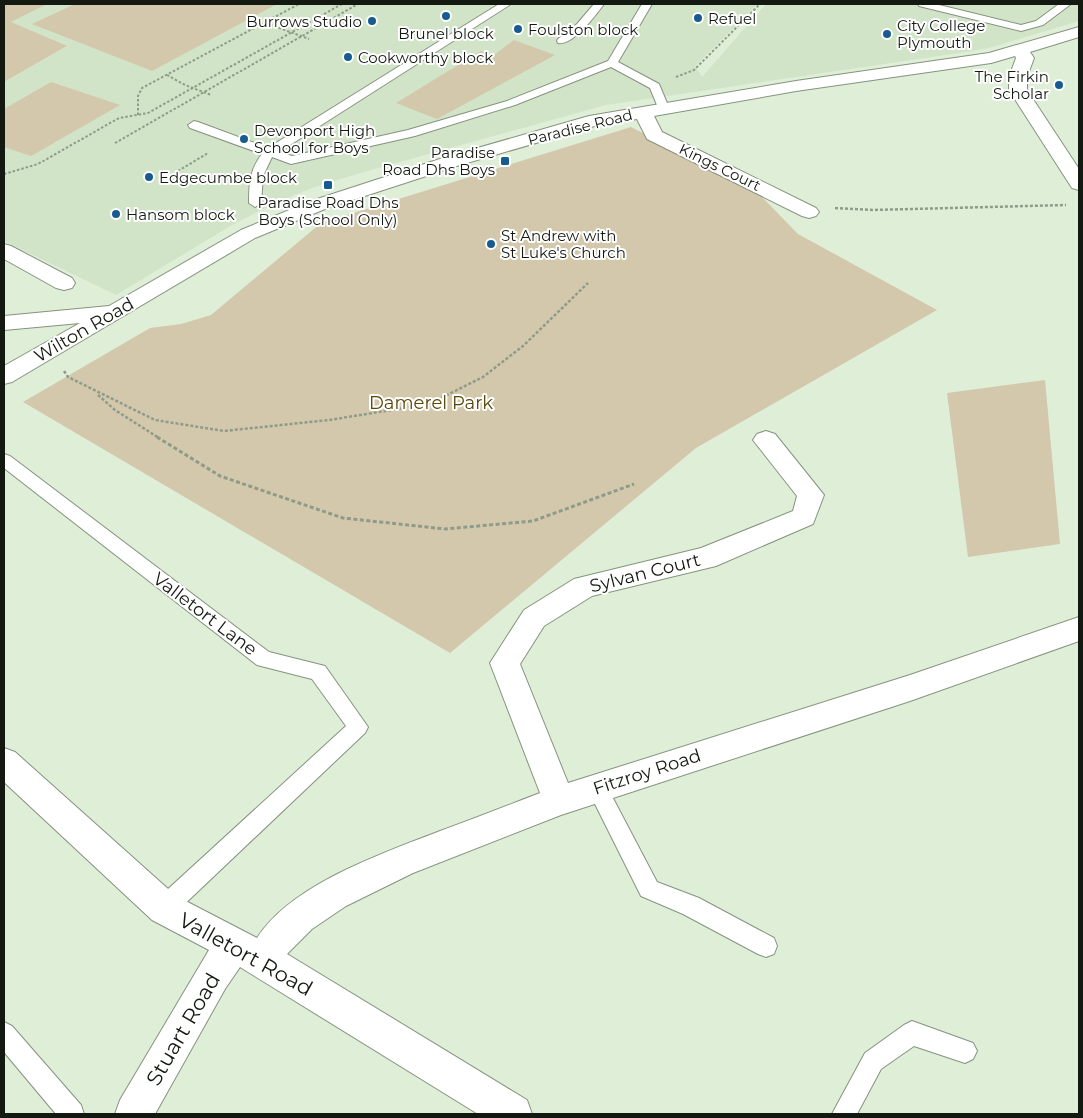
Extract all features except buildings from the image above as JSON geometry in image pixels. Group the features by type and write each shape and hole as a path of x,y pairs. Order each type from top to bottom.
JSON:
{"street":[{"name":"Paradise Road","path":"164,284 248,234 318,204 459,159 596,120 796,86 991,58 1079,32"},
{"path":"1020,50 1025,58 1017,81 1018,90 1079,184"},
{"name":"Kings Court","path":"643,111 654,135 809,212"},
{"path":"4,250 64,283"},
{"name":"Wilton Road","path":"4,376 164,284"},
{"path":"4,323 116,312"},
{"name":"Sylvan Court","path":"559,801 505,663 534,618 584,587 706,558 804,517 811,495 766,440"},
{"name":"Fitzroy Road","path":"248,953 278,937 300,917 334,894 401,862 559,801 910,688 1070,633"},
{"name":"Valletort Road","path":"4,762 164,908 248,953 513,1114"},
{"name":"Stuart Road","path":"134,1114 212,976 248,953"}],"lane":[{"path":"255,203 256,175 259,163 270,152 506,4"},
{"path":"562,41 581,26 599,4"},
{"path":"194,125 291,160 411,134 511,103 612,63 647,4"},
{"path":"923,4 1021,28 1032,28 1040,25 1053,11 1066,4"},
{"path":"612,63 655,86 663,108"},
{"name":"Valletort Lane","path":"4,460 264,659 318,672 358,727 164,908"},
{"path":"597,788 648,889 691,906 766,946"},
{"path":"844,1114 873,1061 912,1033 965,1051"},
{"path":"4,1034 72,1114"}],"path":[{"path":"138,114 138,96 142,88 299,4"},
{"path":"4,174 38,164 119,118 148,113 342,4"},
{"path":"115,144 358,4"},
{"path":"655,86 694,70 760,4"},
{"path":"266,23 309,39"},
{"path":"166,75 211,95"},
{"path":"178,170 212,151"},
{"path":"809,212 843,207 873,210 1070,205"},
{"path":"49,350 68,377 155,420 224,431 329,420 430,404 483,378 523,346 588,283"},
{"path":"94,391 115,410 220,476 343,518 445,529 532,521 634,484"}],"shaded area":[{"name":"Devonport High School for Boys","path":"47,4 758,4 695,66 702,77 766,4 1079,4 1079,21 989,48 606,105 364,172 312,188 275,203 232,225 116,295 4,241 4,82 66,47 10,22"}],"green space":[{"path":"4,4 47,4 11,22 67,46 4,82"},
{"path":"75,4 277,4 152,71 32,24"},
{"path":"514,40 555,55 437,119 396,103 481,51 494,55"},
{"path":"51,82 120,105 31,156 4,147 4,109"},
{"name":"Damerel Park","path":"631,127 758,193 798,234 937,310 696,448 450,653 23,402 150,328 181,324 211,315 321,223"},
{"path":"1045,380 1060,544 968,557 947,393"}],"place":[{"name":"Brunel block","path":"446,16"},
{"name":"Refuel","path":"698,18"},
{"name":"Burrows Studio","path":"372,21"},
{"name":"Foulston block","path":"518,29"},
{"name":"City College Plymouth","path":"887,34"},
{"name":"Cookworthy block","path":"348,57"},
{"name":"The Firkin Scholar","path":"1059,85"},
{"name":"Devonport High School for Boys","path":"244,139"},
{"name":"Paradise Road Dhs Boys","path":"505,161"},
{"name":"Edgecumbe block","path":"149,177"},
{"name":"Paradise Road Dhs Boys (School Only)","path":"328,185"},
{"name":"Hansom block","path":"116,214"},
{"name":"St Andrew with St Luke's Church","path":"491,244"}]}
